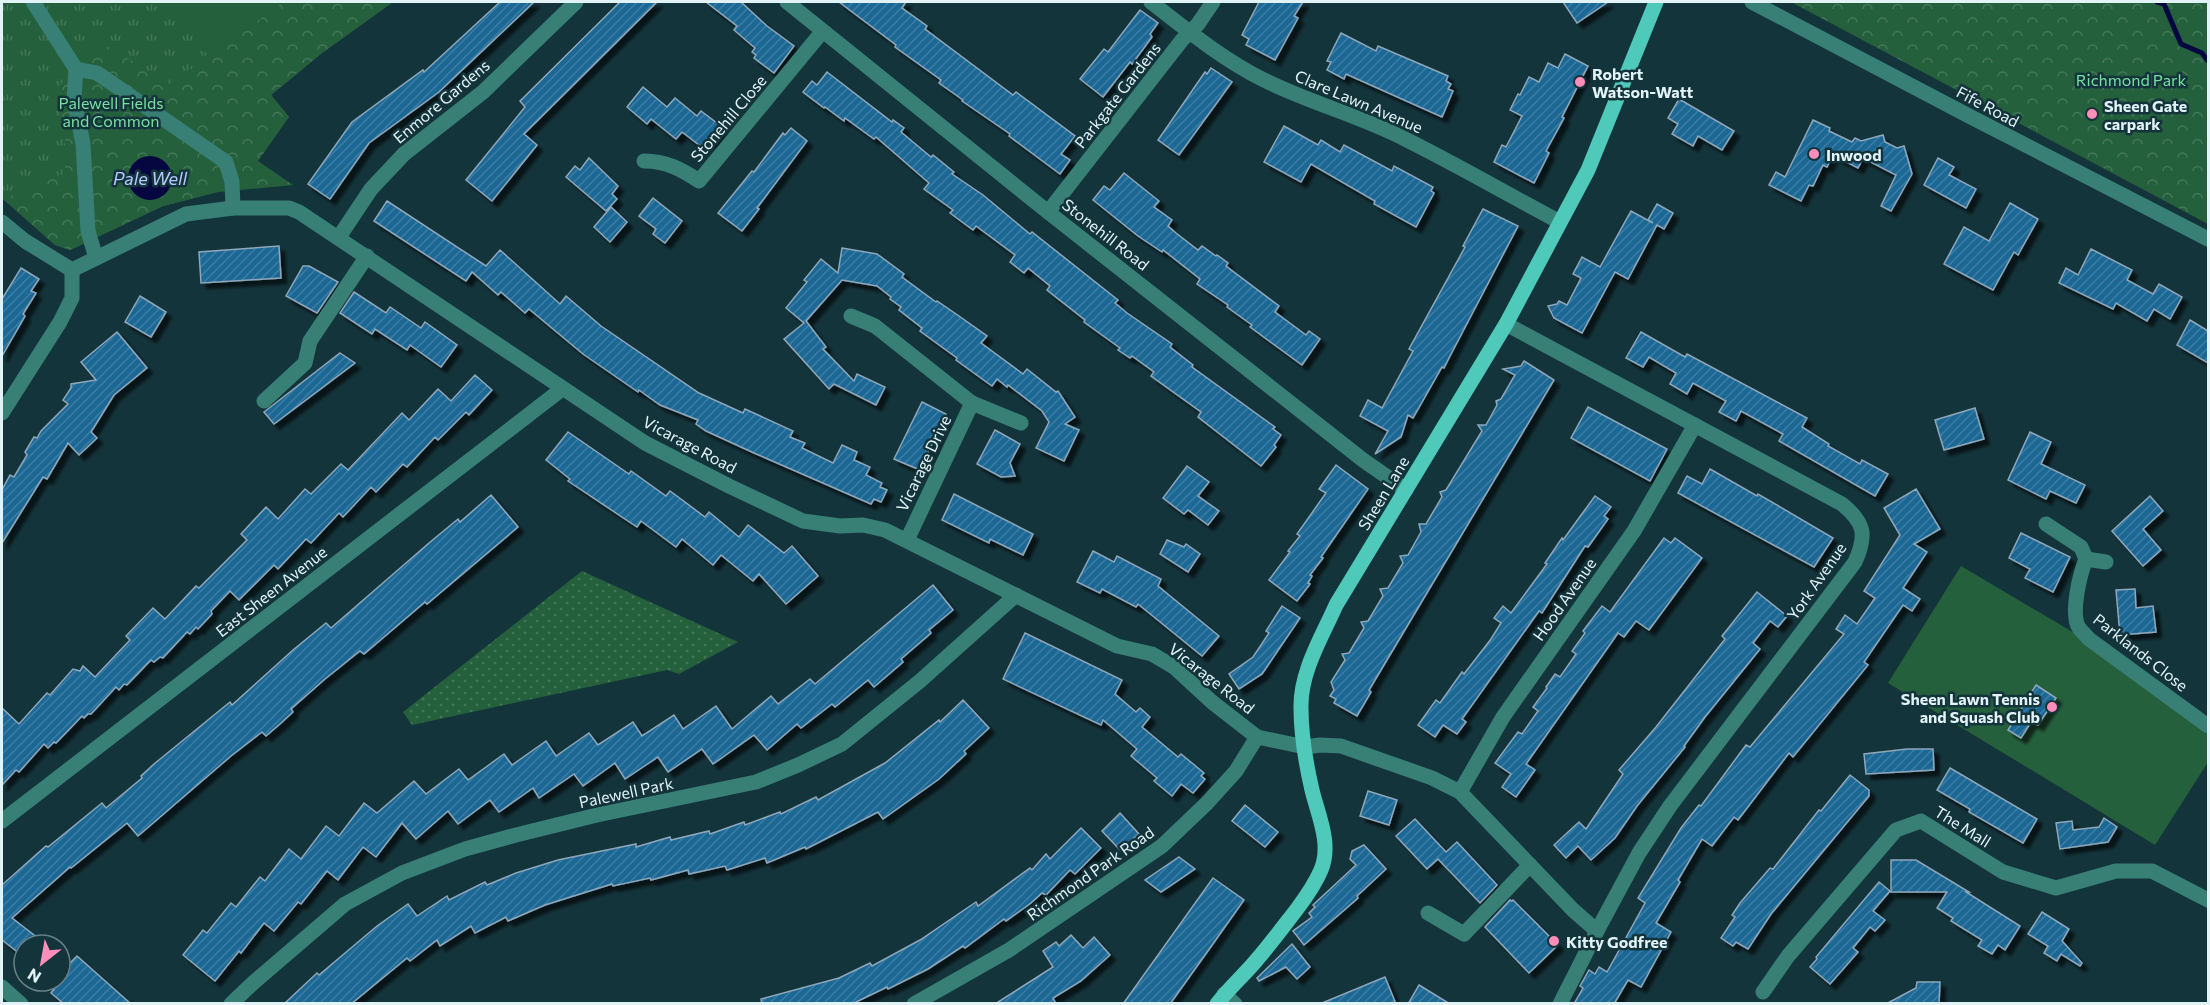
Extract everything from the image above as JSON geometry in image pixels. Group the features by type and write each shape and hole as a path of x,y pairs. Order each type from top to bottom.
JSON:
{"main road":[{"name":"Sheen Lane","path":"1225,1000 1310,890 1322,868 1325,845 1321,818 1312,789 1300,708 1306,673 1336,605 1506,324 1588,170 1656,2"}],"street":[{"path":"33,2 76,69 74,99 83,144 88,231 96,258"},
{"name":"Enmore Gardens","path":"339,237 371,189 404,154 483,92 576,2"},
{"name":"Stonehill Road","path":"787,2 1048,212 1354,453 1406,489"},
{"name":"Clare Lawn Avenue","path":"1151,2 1229,61 1264,80 1366,120 1560,222"},
{"name":"Parkgate Gardens","path":"1048,212 1213,2"},
{"name":"Fife Road","path":"1752,2 2208,239"},
{"name":"Stonehill Close","path":"644,161 660,161 678,167 699,181 822,32"},
{"path":"76,69 97,73 226,162 232,182 233,208"},
{"name":"Vicarage Road","path":"72,270 186,214 233,208 289,208 339,237 645,443 803,521 840,526 862,525 885,530 907,540 1117,646 1152,654 1174,667 1212,702 1257,737 1305,747"},
{"path":"2,222 25,241 72,270 72,298 60,322 2,413"},
{"path":"264,401 305,363 310,341 367,256"},
{"name":"Vicarage Drive","path":"851,316 875,326 972,403 1021,423"},
{"name":"York Avenue","path":"1506,324 1842,504 1856,516 1862,531 1862,546 1855,562 1670,806 1640,853 1560,1004"},
{"name":"East Sheen Avenue","path":"2,821 562,389"},
{"name":"Vicarage Drive","path":"907,540 972,403"},
{"name":"Hood Avenue","path":"1460,792 1503,717 1634,531 1695,425"},
{"path":"2046,524 2081,547 2086,559 2106,562"},
{"name":"Parklands Close","path":"2086,559 2081,570 2076,610 2078,627 2089,639 2208,726"},
{"name":"Palewell Park","path":"231,1004 253,982 345,904 402,873 465,849 516,835 597,815 756,782 842,744 920,681 1016,595"},
{"name":"Richmond Park Road","path":"914,1004 1009,950 1162,846 1207,803 1236,771 1257,737"},
{"path":"1305,747 1341,746 1432,778 1460,792 1573,910 1597,931"},
{"name":"The Mall","path":"1763,992 1788,956 1896,830 1921,820 2003,872 2055,888 2116,871 2152,871 2208,900"},
{"path":"1428,913 1464,934 1530,865"},
{"path":"2,987 21,1004"}],"green space":[{"name":"Palewell Fields and Common","path":"2,2 393,2 322,53 271,95 289,117 218,192 163,206 70,250 55,245 2,198"},
{"path":"167,2 283,2 209,57"},
{"name":"Palewell Fields and Common","path":"283,2 393,2 322,53 271,95 289,117 258,161 293,185 218,192 163,206 70,250 55,245 3,199 65,173 65,126 55,94 74,65 92,47 100,42 170,84"},
{"name":"Richmond Park","path":"1791,2 2208,2 2208,224"},
{"name":"Sheen Lawn Tennis and Squash Club","path":"1961,566 2071,631 2208,732 2208,762 2155,845 1888,683"},
{"path":"582,571 738,642 679,674 667,670 412,725 403,712"}],"water":[{"name":"Pale Well","path":"150,156 165,163 172,178 165,193 150,200 135,193 128,178 135,163"}],"building":[{"path":"500,2 534,2 439,92 369,143 330,199 308,184 352,122 423,70 424,72"},
{"path":"620,2 657,2 524,134 537,145 492,201 466,180 525,107 520,101"},
{"path":"706,2 741,2 767,26 794,46 774,73 754,58 756,55 752,52 755,48 734,30 737,26"},
{"path":"839,2 906,2 902,8 927,26 925,29 1013,95 1016,92 1075,136 1061,154 1070,160 1060,174 1009,136 1010,134 962,101 939,83 941,80"},
{"path":"1259,2 1303,2 1294,16 1298,18 1275,60 1246,45 1249,39 1242,35"},
{"path":"1563,2 1608,2 1577,23"},
{"path":"1140,10 1158,23 1150,34 1152,37 1132,64 1130,62 1103,97 1080,79 1104,49 1108,52"},
{"path":"1341,33 1376,51 1378,46 1448,76 1446,81 1451,84 1448,89 1453,91 1442,117 1346,74 1344,79 1327,70 1331,62 1327,61"},
{"path":"1565,54 1588,66 1546,151 1549,153 1534,183 1494,162 1502,145 1506,147 1522,116 1510,110 1529,77 1539,82 1548,63 1558,68"},
{"path":"1211,68 1232,82 1179,155 1158,140 1205,72 1207,74"},
{"path":"827,72 892,122 893,120 904,128 901,132 931,157 933,155 954,172 952,174 983,195 1030,234 1032,232 1118,300 1115,303 1172,344 1170,347 1193,365 1192,367 1275,427 1273,429 1281,435 1274,445 1276,447 1261,466 1198,417 1201,412 1151,376 1154,372 1132,356 1130,358 1118,350 1120,348 1084,322 1085,320 1047,290 1050,286 1028,268 1024,273 1010,262 1015,255 976,226 973,230 950,213 953,210 924,189 929,183 876,137 874,139 845,118 844,121 803,92 812,81 817,85"},
{"path":"643,87 667,107 675,98 697,116 701,111 722,127 710,143 708,141 703,148 682,132 676,139 651,119 647,124 627,107"},
{"path":"1679,99 1734,131 1722,150 1698,136 1693,146 1672,134 1678,124 1668,118"},
{"path":"1813,120 1852,142 1855,138 1861,141 1883,135 1885,142 1897,148 1904,146 1912,174 1891,211 1881,206 1896,175 1863,158 1858,168 1833,155 1827,167 1823,165 1813,186 1809,185 1801,201 1769,185 1776,172 1785,177"},
{"path":"1284,126 1318,145 1321,140 1340,152 1344,145 1392,171 1394,166 1433,187 1431,191 1434,193 1416,227 1374,204 1375,201 1311,164 1301,182 1264,162"},
{"path":"791,128 807,141 742,231 718,213 752,171 754,172 783,133 785,135"},
{"path":"589,158 618,186 612,194 617,199 606,211 566,177 575,166 580,170"},
{"path":"1938,158 1954,167 1949,175 1976,189 1966,208 1924,185"},
{"path":"1124,173 1159,201 1154,207 1172,220 1168,226 1176,233 1198,250 1202,246 1228,263 1226,266 1279,306 1275,312 1306,335 1309,331 1320,339 1302,365 1250,327 1252,325 1227,307 1228,305 1197,284 1200,279 1163,250 1162,252 1138,236 1093,200 1104,186 1110,190"},
{"path":"653,198 682,221 665,243 653,234 656,229 639,216"},
{"path":"387,201 486,266 500,250 560,304 566,296 601,326 699,393 743,413 745,409 793,431 790,437 805,443 802,448 833,463 842,445 857,452 854,460 870,467 866,475 882,483 880,487 887,490 881,502 874,499 871,504 754,453 706,431 696,424 698,420 660,405 639,390 638,392 583,354 529,309 525,313 501,292 498,295 472,272 466,281 374,221"},
{"path":"2010,203 2038,219 2018,255 2014,252 1993,290 1944,264 1964,227 1989,241"},
{"path":"1657,204 1673,213 1664,229 1657,225 1628,279 1615,272 1582,333 1554,318 1548,306 1557,304 1559,301 1567,305 1581,278 1573,274 1582,257 1600,267 1631,211 1653,223 1648,220"},
{"path":"611,207 627,222 610,242 594,227"},
{"path":"1483,209 1518,226 1444,368 1442,367 1413,418 1408,415 1401,437 1375,454 1388,431 1360,416 1368,400 1382,408 1413,351 1409,349 1465,247 1463,246"},
{"path":"279,246 281,278 201,283 199,252"},
{"path":"842,248 877,254 904,274 902,277 987,336 981,343 1023,374 1027,369 1056,392 1058,391 1075,417 1065,424 1079,430 1064,461 1036,448 1049,422 1042,411 1008,385 1007,387 997,379 992,386 956,360 957,358 920,331 922,328 899,310 901,307 877,286 842,280 806,321 826,347 823,349 854,381 857,374 885,387 876,405 834,384 829,389 784,339 804,323 786,308 807,282 804,280 821,259 838,273"},
{"path":"2091,249 2132,270 2127,280 2153,294 2159,284 2182,297 2170,319 2154,309 2147,321 2116,303 2113,309 2059,283 2066,268 2078,275"},
{"path":"303,266 309,266 338,282 317,313 286,296"},
{"path":"21,268 39,279 31,291 36,293 2,356 2,299"},
{"path":"354,292 386,313 390,307 421,328 425,322 457,345 441,367 410,345 407,350 375,329 372,334 340,313"},
{"path":"140,296 166,312 151,337 125,322"},
{"path":"2190,320 2208,331 2208,363 2177,345"},
{"path":"117,332 147,368 114,395 91,432 97,438 79,455 68,443 47,479 43,477 2,543 2,490 10,475 14,477 34,437 37,438 68,404 63,400 71,384 96,380 81,362"},
{"path":"1641,332 1685,357 1687,354 1807,418 1802,427 1829,444 1828,446 1860,464 1862,460 1888,474 1875,496 1779,441 1783,434 1741,411 1736,421 1719,412 1726,401 1693,383 1687,394 1670,384 1676,373 1649,357 1643,367 1626,358"},
{"path":"340,353 355,363 274,424 264,412"},
{"path":"1524,361 1554,380 1369,690 1371,692 1357,716 1334,703 1336,699 1330,696 1334,690 1331,682 1345,660 1342,654 1349,653 1364,628 1361,622 1368,621 1383,596 1380,589 1388,588 1403,563 1400,556 1408,555 1421,532 1419,524 1426,524 1442,497 1440,492 1446,490 1482,431 1478,425 1486,425 1497,405 1496,401 1501,399 1515,375 1503,369 1521,366"},
{"path":"475,375 492,390 469,415 466,412 438,440 435,437 407,467 403,464 376,492 371,487 343,517 339,513 311,543 306,539 278,569 274,565 239,600 230,591 198,629 196,627 190,634 187,632 163,658 160,657 154,662 151,660 127,685 124,684 119,690 116,687 91,714 84,718 82,716 56,743 54,742 48,748 44,744 19,772 16,770 2,785 2,708 19,724 47,693 50,695 73,669 80,671 83,666 95,677 130,640 126,636 153,608 165,619 196,586 199,588 247,540 241,534 266,507 278,519 305,489 311,494 341,464 348,470 402,413 409,420 438,389 451,401"},
{"path":"922,402 946,414 920,470 894,459"},
{"path":"1588,407 1667,449 1650,481 1571,438"},
{"path":"1975,408 1984,439 1944,450 1935,420"},
{"path":"995,430 1020,444 1010,463 1015,476 1001,477 977,464"},
{"path":"568,432 629,474 631,471 666,496 670,491 705,517 709,512 739,537 748,525 784,553 792,546 818,576 786,604 759,574 753,581 721,555 713,565 682,539 676,547 641,521 637,527 568,481 570,479 546,460"},
{"path":"2030,432 2051,442 2041,464 2085,485 2076,503 2050,491 2046,499 2008,480"},
{"path":"1336,465 1368,489 1321,557 1323,558 1310,575 1312,576 1308,583 1310,584 1297,601 1269,580 1290,552 1288,551 1300,536 1297,534 1326,493 1319,489"},
{"path":"1187,466 1209,482 1198,496 1219,511 1208,525 1188,510 1184,514 1163,498"},
{"path":"1710,469 1833,538 1814,567 1678,493 1687,476 1702,484"},
{"path":"1916,489 1940,529 1914,544 1927,552 1903,588 1920,599 1912,611 1903,605 1864,662 1868,665 1793,757 1789,753 1738,820 1734,817 1712,846 1702,839 1656,923 1671,932 1641,987 1628,980 1614,1004 1574,1004 1589,970 1595,974 1599,967 1607,972 1645,903 1638,898 1681,828 1699,805 1701,806 1746,745 1750,747 1844,634 1836,629 1845,615 1857,624 1875,598 1864,591 1900,535 1884,508"},
{"path":"954,494 1033,534 1023,555 990,539 989,543 942,520"},
{"path":"491,495 518,527 364,654 360,651 325,679 291,709 293,712 266,736 262,732 231,756 138,836 127,823 70,867 12,918 31,933 12,933 12,948 2,940 2,885 46,846 48,847 102,803 106,808 142,778 141,776 154,764 230,702 232,705 326,623 331,628 458,519 460,522"},
{"path":"1595,496 1611,507 1604,516 1608,519 1588,547 1585,546 1542,613 1539,611 1462,719 1466,722 1457,734 1443,725 1435,737 1418,725 1436,700 1440,703 1462,672 1464,674 1491,639 1501,623 1494,618 1503,606 1511,613 1547,564 1545,563 1562,538 1563,540"},
{"path":"2150,496 2163,511 2143,529 2161,550 2143,566 2112,531"},
{"path":"2021,533 2070,557 2053,592 2025,578 2030,569 2009,558"},
{"path":"1664,538 1671,543 1675,538 1702,558 1649,630 1636,621 1624,637 1618,633 1526,764 1535,770 1516,797 1502,787 1511,774 1495,763 1518,732 1522,734 1538,711 1533,707 1555,674 1560,677 1576,654 1572,651 1585,633 1583,631 1602,606 1610,612"},
{"path":"1167,540 1184,547 1186,544 1200,554 1188,572 1160,554"},
{"path":"1093,551 1114,562 1117,556 1161,579 1158,586 1219,636 1202,656 1138,604 1136,607 1102,589 1100,593 1077,582"},
{"path":"933,585 953,610 929,630 931,633 901,659 903,662 874,687 868,680 835,707 832,704 801,728 797,724 767,750 754,735 713,764 702,749 668,772 658,757 625,779 615,763 583,786 574,774 539,798 533,788 499,812 490,800 458,824 448,811 416,839 402,823 376,857 363,847 338,880 327,871 301,904 298,902 274,931 264,923 215,981 183,955 203,930 207,933 231,903 236,907 260,877 265,881 289,849 301,859 326,826 339,836 364,803 377,813 414,781 426,794 459,769 468,780 504,754 512,765 546,741 556,756 589,733 598,745 633,722 642,736 674,715 683,729 716,706 732,729 771,696 778,704 810,679 815,684"},
{"path":"2135,589 2136,608 2153,606 2156,632 2120,635 2116,590"},
{"path":"1757,592 1787,616 1778,627 1770,621 1753,643 1760,649 1705,717 1685,747 1637,806 1615,838 1591,860 1578,846 1566,858 1554,845 1579,822 1586,829 1623,774 1619,770 1725,639 1722,636"},
{"path":"1282,606 1300,618 1262,674 1239,689 1229,674 1253,657 1269,633 1266,631"},
{"path":"1025,633 1122,680 1115,694 1136,712 1140,708 1150,717 1142,727 1178,757 1181,754 1204,773 1201,776 1205,779 1193,793 1181,784 1172,796 1154,781 1157,778 1131,756 1137,749 1103,720 1101,725 1003,679"},
{"path":"2036,685 2056,698 2038,725 2031,722 2021,738 2008,730"},
{"path":"963,700 989,728 939,779 883,819 878,812 806,849 805,847 767,863 765,858 727,870 725,866 689,874 688,870 651,880 650,878 613,886 612,884 545,905 508,921 506,917 475,933 471,926 440,946 437,940 410,961 407,958 351,1004 284,1004 317,973 319,975 377,926 408,904 417,916 447,896 449,900 485,882 487,885 558,860 636,844 636,847 670,837 671,840 709,831 710,834 744,822 745,825 780,812 781,814 816,797 818,800 885,763 939,720 940,722"},
{"path":"1907,749 1933,749 1934,770 1866,774 1864,754"},
{"path":"1950,768 2037,819 2023,843 1969,812 1970,809 1937,790"},
{"path":"1850,775 1869,790 1869,796 1771,914 1748,949 1736,942 1733,946 1721,938 1735,917 1732,915 1740,903 1770,868 1773,869 1819,810 1821,811"},
{"path":"1368,791 1397,800 1389,825 1360,816"},
{"path":"1245,805 1278,832 1265,847 1232,821"},
{"path":"1120,813 1139,834 1121,851 1102,831"},
{"path":"2104,818 2117,827 2108,842 2060,849 2056,823 2072,821 2073,830 2099,827"},
{"path":"1415,819 1446,852 1457,842 1497,885 1480,903 1438,859 1427,869 1396,836"},
{"path":"1081,828 1101,848 1075,874 1070,870 1046,895 1042,893 1006,921 1004,919 965,948 963,946 928,969 852,1004 762,1004 761,999 839,978 870,963 872,966 920,940 976,902 978,906 1030,868 1032,870 1046,854 1050,859"},
{"path":"1364,845 1386,869 1357,896 1358,898 1304,945 1293,931 1312,917 1309,913 1315,907 1313,905 1356,865 1350,859 1352,851"},
{"path":"1179,857 1195,869 1161,892 1145,880"},
{"path":"1891,860 1916,860 2020,926 2005,950 1998,945 1992,954 1978,946 1982,940 1951,921 1953,918 1937,908 1947,892 1891,892"},
{"path":"1213,878 1244,900 1170,1004 1123,1004"},
{"path":"1879,882 1890,891 1873,911 1885,920 1875,931 1870,927 1853,948 1858,952 1830,984 1810,967"},
{"path":"1510,900 1513,900 1558,945 1529,973 1485,927"},
{"path":"2042,912 2069,929 2062,941 2082,963 2080,966 2061,954 2057,961 2044,953 2048,946 2028,934"},
{"path":"1071,935 1083,948 1094,937 1110,955 1081,981 1053,998 1056,1004 995,1004 1053,967 1043,951 1056,942 1059,946"},
{"path":"1292,944 1310,967 1297,979 1286,967 1259,981 1257,978"},
{"path":"77,956 131,1004 64,1004 51,993 72,993 72,961"},
{"path":"1385,977 1396,1004 1322,1004 1322,1003"},
{"path":"1917,982 1940,982 1939,1004 1886,1004 1916,988"},
{"path":"1419,985 1450,1004 1408,1004"}],"waterway":[{"path":"2157,2 2164,4 2181,44 2202,53 2208,61"}],"place":[{"name":"Robert Watson-Watt","path":"1580,82"},
{"name":"Sheen Gate carpark","path":"2092,114"},
{"name":"Inwood","path":"1814,154"},
{"name":"Sheen Lawn Tennis and Squash Club","path":"2052,707"},
{"name":"Kitty Godfree","path":"1554,941"}]}
